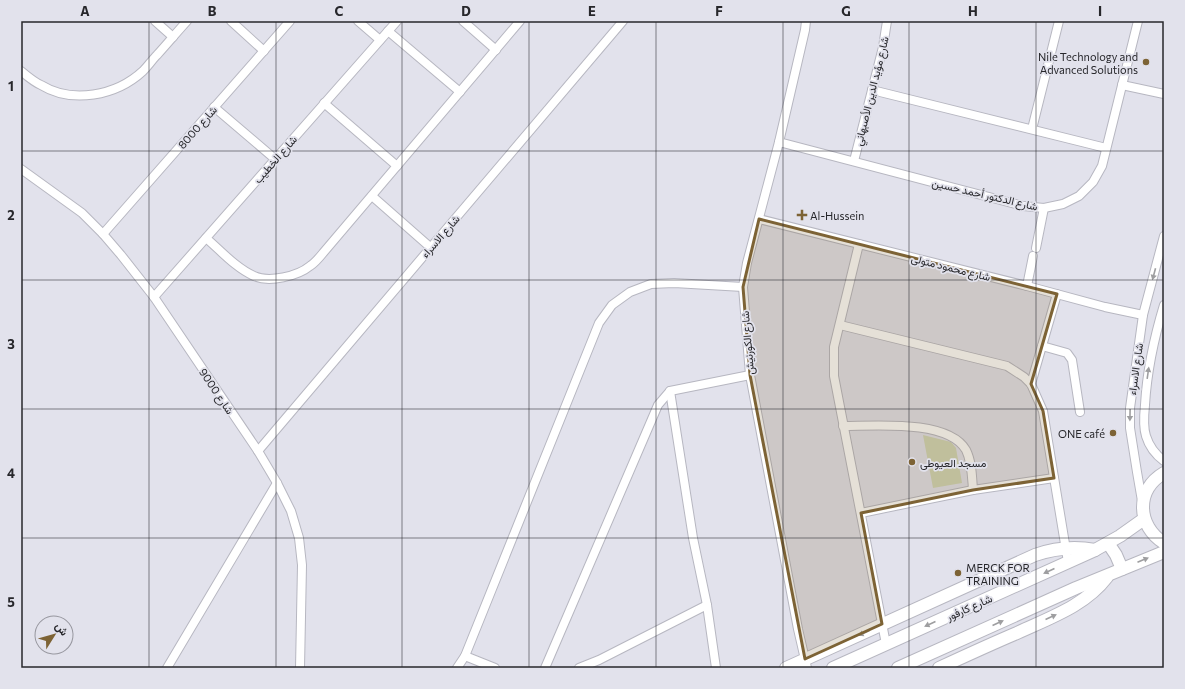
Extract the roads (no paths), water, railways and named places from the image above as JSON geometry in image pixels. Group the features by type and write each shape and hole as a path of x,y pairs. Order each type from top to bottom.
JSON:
{"street":[{"path":"155,21 173,37"},
{"path":"21,71 41,86 57,92 75,96 93,95 111,90 142,72 187,21"},
{"path":"231,21 264,51"},
{"name":"شارع 8000","path":"103,234 290,21"},
{"path":"358,21 380,40"},
{"name":"شارع الخطيب","path":"154,297 397,21"},
{"path":"463,21 496,50"},
{"path":"206,238 240,268 256,277 275,279 293,276 310,267 520,21"},
{"name":"شارع الاسراء","path":"258,451 623,21"},
{"name":"شارع الكورنيش","path":"806,21 779,142 747,263 743,287 750,376 806,664"},
{"name":"شارع مؤيد الدين الأصبهاني","path":"854,161 883,47 887,21"},
{"path":"1032,129 1059,21"},
{"name":"شارع الدكتور أحمد حسين","path":"779,142 1024,206 1044,208 1063,204 1079,196 1093,182 1102,166 1138,21"},
{"path":"388,31 460,92"},
{"path":"1122,85 1164,94"},
{"path":"872,90 1106,148"},
{"path":"324,103 397,166"},
{"path":"214,108 275,159"},
{"name":"شارع 9000","path":"21,168 82,213 121,255 154,297 258,451 277,483 291,511 299,538 302,565 300,668"},
{"path":"372,196 430,247"},
{"path":"1036,248 1044,208"},
{"name":"شارع محمود متولى","path":"759,219 1105,307 1143,315"},
{"name":"شارع الاسراء","path":"1143,503 1130,428 1131,397 1143,315 1164,236"},
{"path":"859,244 834,347 834,376 886,644"},
{"path":"1027,286 1033,256"},
{"path":"457,668 465,656 599,322 612,305 630,292 651,284 674,283 743,287"},
{"path":"1031,384 1057,294"},
{"name":"شارع الاسراء","path":"1164,305 1152,349 1146,390 1145,431 1146,437 1152,449 1164,461"},
{"path":"840,325 1007,366 1024,377 1031,384 1043,411 1068,562"},
{"path":"1042,346 1067,353 1070,356 1072,360 1080,412"},
{"path":"545,668 658,405 670,391 750,376"},
{"path":"670,391 693,538 707,605 716,668"},
{"path":"843,426 910,426 930,429 949,435 958,441 968,454 970,459 973,490"},
{"path":"1164,473 1152,483 1146,493 1143,503 1144,519 1149,530 1157,539 1164,543"},
{"path":"861,513 973,490 1054,478"},
{"path":"167,668 277,483"},
{"name":"شارع كارفور","path":"833,668 1094,550 1131,529 1144,519"},
{"path":"1108,543 1116,555 1122,569"},
{"path":"786,668 806,664 882,624 1035,555 1046,551 1065,548 1094,550"},
{"path":"898,668 1076,588 1164,552"},
{"path":"940,668 1070,608 1091,594 1100,586 1108,575"},
{"path":"579,668 599,660 707,605"},
{"path":"940,668 971,635"},
{"path":"465,656 495,668"}],"place":[{"name":"Nile Technology and Advanced Solutions","path":"1146,62"},
{"name":"Al-Hussein","path":"802,215"},
{"name":"ONE café","path":"1113,433"},
{"name":"مسجد العيوطى","path":"912,462"},
{"name":"MERCK FOR TRAINING","path":"958,573"}]}
